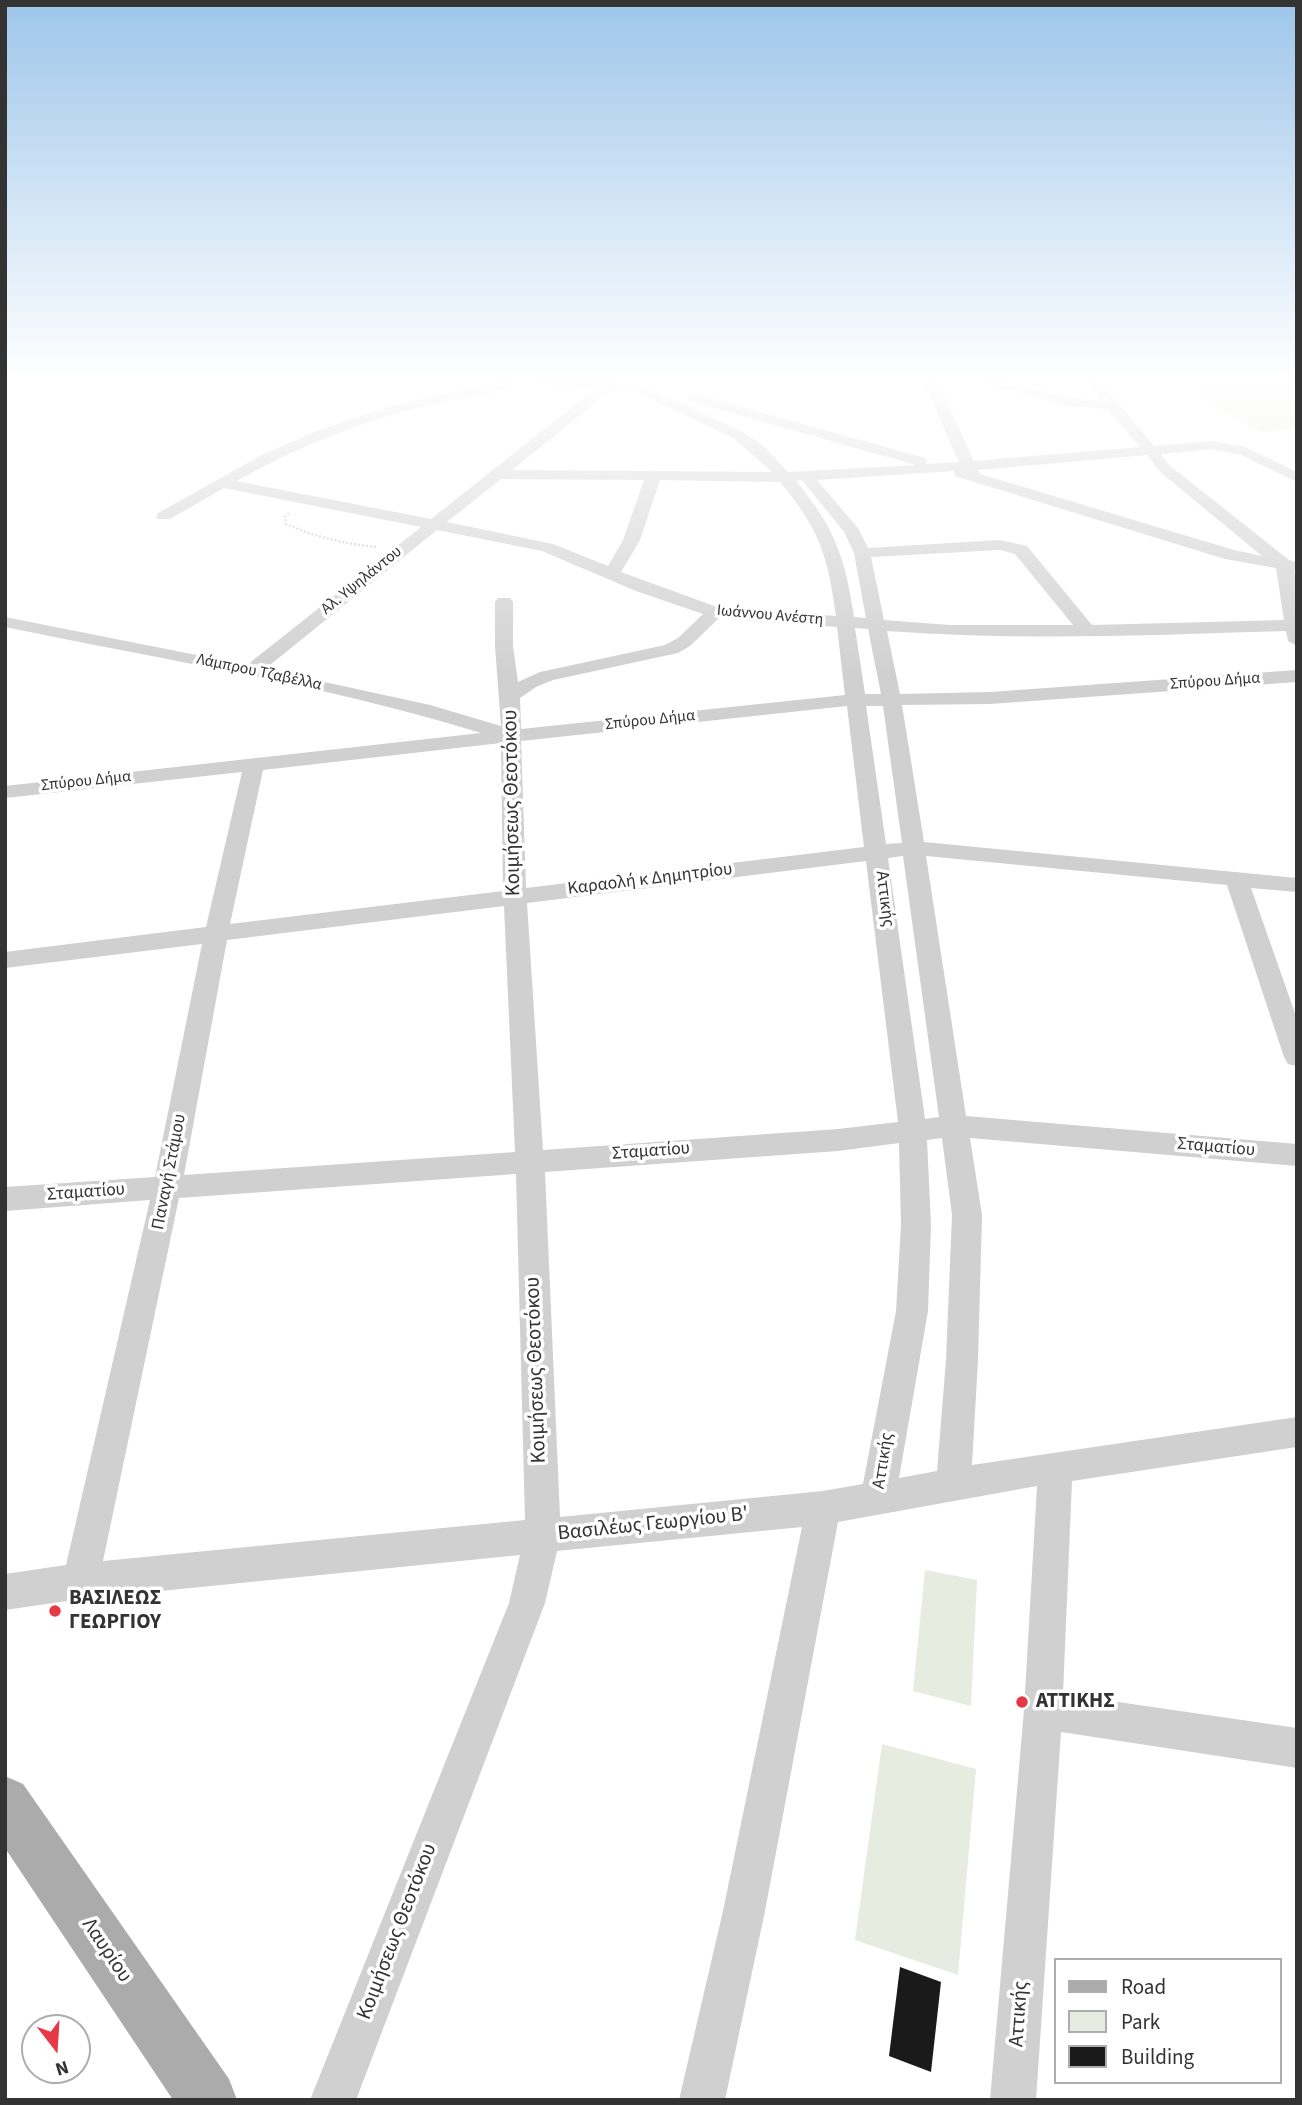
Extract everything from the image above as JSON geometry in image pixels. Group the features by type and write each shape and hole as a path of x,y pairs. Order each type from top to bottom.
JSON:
{"main road":[{"name":"Λαυρίου","path":"5,1802 208,2100"}],"street":[{"path":"164,516 229,479"},
{"name":"Αλ. Υψηλάντου","path":"251,671 490,479"},
{"path":"611,573 618,566 634,532 652,479"},
{"name":"Αττικής","path":"796,479 828,538 840,582 913,1131 916,1225 912,1311 878,1499"},
{"name":"Αττικής","path":"797,479 852,531 862,553 892,701 967,1216 962,1360 953,1487"},
{"path":"996,479 1231,555 1291,566"},
{"path":"1179,479 1291,566 1296,633"},
{"name":"Ιωάννου Ανέστη","path":"222,483 547,547 715,612 950,630 1296,633"},
{"path":"862,553 1000,545 1014,547 1021,550 1087,631"},
{"name":"Κοιμήσεως Θεοτόκου","path":"333,2100 527,1603 543,1535 530,1161 515,897 510,696 503,602"},
{"path":"510,696 529,683 547,676 671,649 684,642 715,612"},
{"name":"Λάμπρου Τζαβέλλα","path":"5,622 251,671 430,711 510,736"},
{"name":"Σπύρου Δήμα","path":"5,792 827,701 990,698 1297,676"},
{"name":"Παναγή Στάμου","path":"81,1581 167,1187 216,934 254,764"},
{"name":"Καραολή κ Δημητρίου","path":"5,960 913,848 1297,885"},
{"path":"1236,879 1297,1057"},
{"name":"Σταματίου","path":"5,1199 838,1140 954,1126 1297,1155"},
{"name":"Βασιλέως Γεωργίου Β'","path":"5,1592 81,1581 823,1508 1055,1467 1297,1432"},
{"name":"Αττικής","path":"1013,2100 1043,1710 1055,1467"},
{"path":"702,2100 744,1911 823,1508"},
{"path":"1043,1710 1297,1748"}],"path":[{"path":"302,499 285,517 286,524 299,531 349,544 406,546"}],"green space":[{"path":"925,1570 977,1580 971,1706 913,1691"},
{"path":"882,1744 976,1769 958,1975 855,1940"}],"building":[{"path":"900,1967 941,1982 931,2072 889,2056"}],"place":[{"name":"ΒΑΣΙΛΕΩΣ ΓΕΩΡΓΙΟΥ","path":"55,1611"},
{"name":"ΑΤΤΙΚΗΣ","path":"1022,1702"}]}
